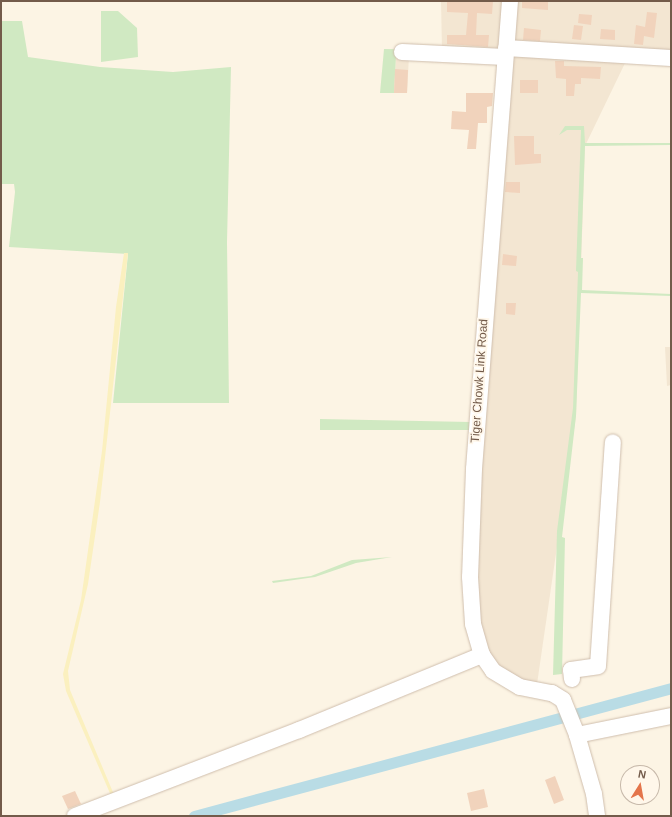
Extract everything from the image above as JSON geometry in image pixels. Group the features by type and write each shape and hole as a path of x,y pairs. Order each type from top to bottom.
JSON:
{"street":[{"name":"Tiger Chowk Link Road","path":"510,1 492,204 471,533 473,624 482,655 493,671 507,682 520,687 558,696 566,708 574,730"},
{"path":"402,52 506,53 671,58"},
{"path":"572,679 571,670 598,666 612,442"},
{"path":"75,816 299,730 482,655"},
{"path":"597,816 594,794 574,730 671,716"}],"shaded area":[{"path":"441,1 504,1 500,62 442,50"},
{"path":"508,1 671,1 671,53 627,59 585,146 576,416 536,691 482,655 471,588"},
{"path":"396,56 409,56 407,93 394,93"},
{"path":"665,347 671,347 671,385 667,386"}],"green space":[{"path":"101,11 118,11 137,28 138,57 101,62"},
{"path":"1,21 22,21 28,57 100,67 173,72 231,67 227,242 229,403 113,403 128,254 9,247 15,192 14,184 1,184"},
{"path":"384,49 442,50 396,56 394,93 380,93"},
{"path":"496,91 471,430 320,430 320,419 470,422"},
{"path":"565,126 584,126 585,143 671,143 671,145 585,146 581,258 583,258 582,290 671,294 671,296 581,293 576,416 562,537 565,538 562,674 553,675 557,531 573,408 578,272 576,271 581,130 567,130 559,135"},
{"path":"392,557 356,563 315,577 273,583 272,581 311,576 352,560"}],"sand":[{"path":"124,253 128,253 100,502 88,584 68,671 70,690 115,797 112,798 66,691 63,674 81,600 102,451 116,307"}],"building":[{"path":"447,1 493,1 492,14 477,13 476,35 489,35 488,47 447,44 447,35 466,35 468,13 447,12"},
{"path":"522,1 548,1 548,10 522,8"},
{"path":"647,12 657,13 654,38 644,36 643,45 634,44 636,25 645,27"},
{"path":"579,14 592,15 591,25 578,23"},
{"path":"574,25 583,26 581,40 572,39"},
{"path":"524,28 541,30 540,41 523,40"},
{"path":"601,29 615,30 615,40 600,39"},
{"path":"555,61 564,61 564,66 601,67 600,79 581,78 581,84 575,84 574,96 566,96 566,79 556,78"},
{"path":"395,69 408,70 407,93 394,93"},
{"path":"520,80 538,80 538,93 520,93"},
{"path":"466,93 493,93 492,106 487,107 487,123 478,123 476,149 467,149 469,130 451,129 452,111 466,112"},
{"path":"514,136 534,136 534,154 541,154 541,163 515,165"},
{"path":"506,182 520,182 520,193 505,192"},
{"path":"503,254 517,256 516,266 502,265"},
{"path":"506,303 516,303 515,315 506,314"},
{"path":"555,776 564,800 554,804 545,780"},
{"path":"484,789 488,807 471,811 467,793"},
{"path":"75,791 81,804 68,809 62,796"}],"waterway":[{"path":"194,816 671,688"}]}
